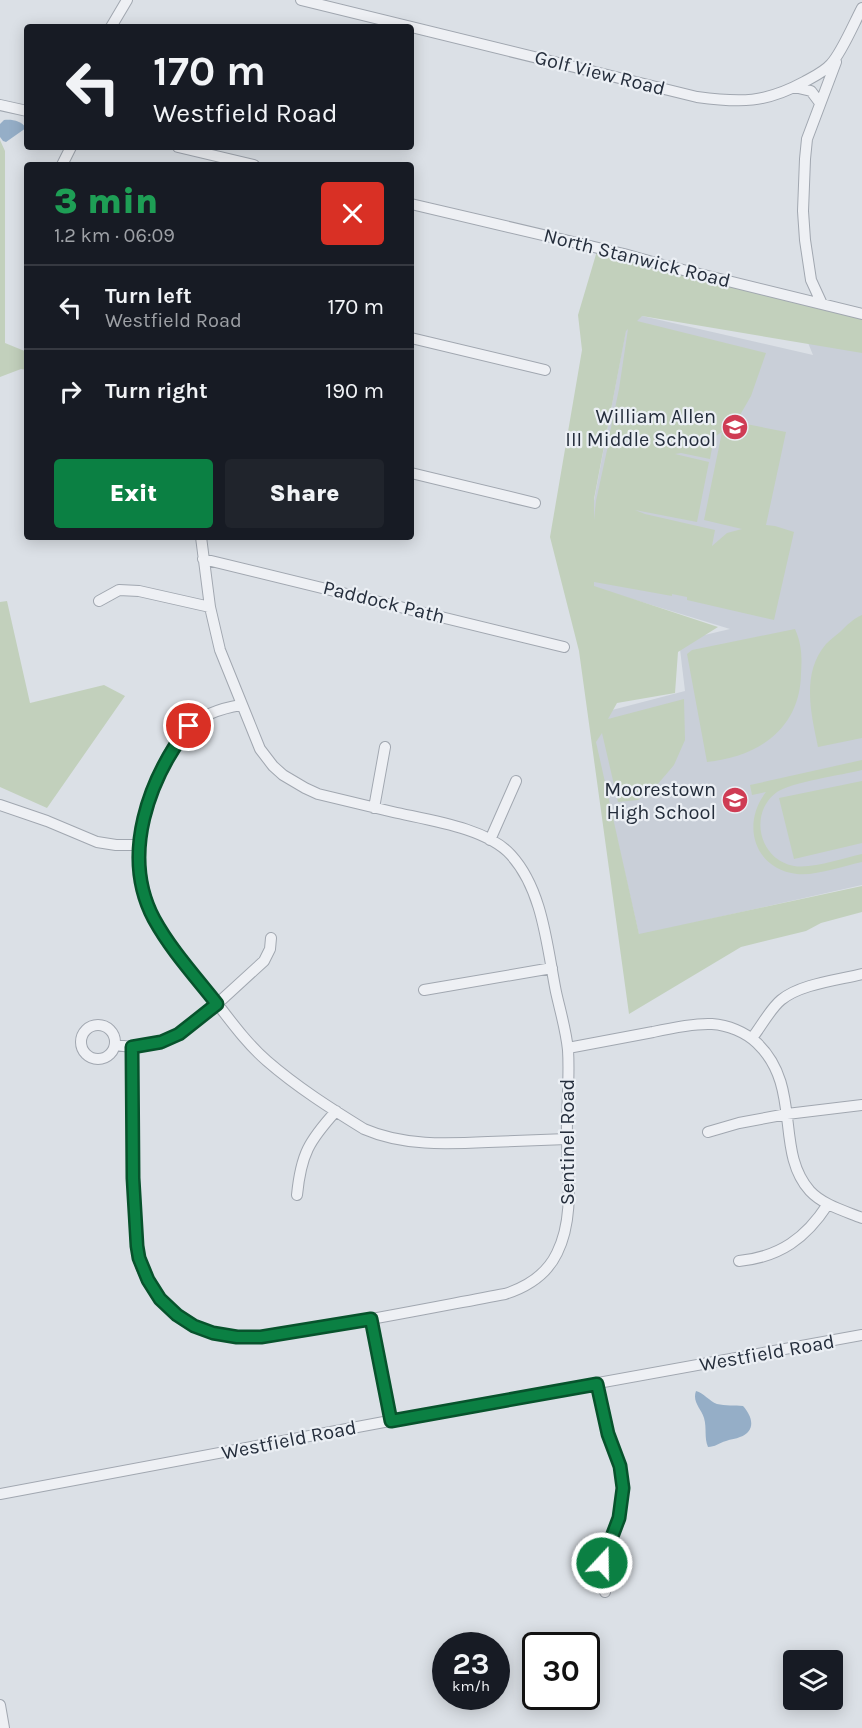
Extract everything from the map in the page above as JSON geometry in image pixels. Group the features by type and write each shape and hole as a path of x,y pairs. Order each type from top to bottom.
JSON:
{"street":[{"path":"113,24 127,0"},
{"name":"Golf View Road","path":"300,0 398,24"},
{"name":"Golf View Road","path":"414,28 698,97 747,101 768,98 794,87 831,64 862,8"},
{"path":"822,304 811,280 805,240 803,211 807,139 840,50"},
{"path":"794,87 811,91 820,103"},
{"path":"0,105 24,110"},
{"path":"191,150 241,162"},
{"name":"North Stanwick Road","path":"414,205 624,254 862,314"},
{"path":"414,339 545,370"},
{"path":"414,473 535,503"},
{"name":"Sentinel Road","path":"132,1047 133,1178 139,1258 148,1280 160,1299 177,1315 194,1326 213,1333 237,1337 261,1337 505,1294 537,1278 558,1251 566,1229 568,1189 568,1048 540,913 528,878 509,853 478,834 450,825 318,794 283,775 273,766 260,749 220,650 210,607 201,540"},
{"name":"Paddock Path","path":"203,559 564,647"},
{"path":"99,601 119,590 139,591 210,607"},
{"path":"241,705 222,708 198,719 189,726 174,746 149,797 139,845 141,879 153,917 167,941 265,1060 295,1084 364,1129 408,1142 453,1143 567,1139"},
{"path":"374,808 385,747"},
{"path":"490,840 516,781"},
{"path":"0,805 97,842 139,845"},
{"path":"115,1045 132,1047 161,1042 179,1034 217,1004 264,961 270,950 271,938"},
{"path":"424,990 552,968"},
{"path":"752,1038 780,1001 813,986 862,974"},
{"path":"568,1048 674,1028 711,1024 733,1028 752,1038 767,1053 777,1071 784,1092 792,1149 798,1171 810,1191 828,1204 862,1218"},
{"path":"708,1132 739,1123 787,1114 862,1105"},
{"path":"297,1195 304,1155 336,1111"},
{"path":"739,1261 768,1255 787,1246 804,1235 828,1204"},
{"path":"371,1319 391,1421"},
{"name":"Westfield Road","path":"0,1494 862,1335"},
{"path":"597,1384 608,1434 620,1466 623,1488 619,1518 602,1563 605,1592"},
{"path":"0,1705 4,1728"}],"shaded area":[{"path":"789,296 862,313 862,885 639,935 589,716 685,691 679,641 730,629 586,585 593,506 629,313 813,355"}],"green space":[{"path":"0,140 5,151 5,343 24,351 24,370 0,377"},
{"path":"597,251 862,316 862,353 642,316 637,321 766,353 751,396 736,422 786,432 766,525 794,532 774,620 687,600 687,597 594,582 594,586 718,627 678,652 675,693 617,703 608,719 684,699 685,740 674,765 657,785 638,800 618,802 602,733 596,742 639,934 862,886 862,912 821,923 806,931 741,947 629,1014 579,651 550,537 582,350 578,315","holes":["628,329 609,437 612,441 609,441 594,520 594,499","722,432 704,520 742,529 727,533 712,546 715,530 635,510 697,522 709,462 675,454 681,453 710,459 714,437"]},
{"path":"7,601 30,703 104,685 125,696 47,808 0,787 0,602"},
{"path":"862,615 862,738 818,747 810,694 813,668 826,644 850,622"},
{"path":"795,629 801,651 799,693 784,725 773,737 743,754 707,762 687,654 692,650"},
{"path":"862,760 862,770 805,782 777,792 768,801 762,812 760,823 766,845 772,855 782,862 802,867 862,854 862,862 804,874 782,870 770,864 756,843 753,831 758,805 766,792 752,795 750,785"},
{"path":"862,781 862,843 794,859 779,798"}],"water":[{"path":"4,120 16,121 24,126 24,129 6,142 0,137 0,124"},
{"path":"696,1391 717,1404 743,1406 751,1419 749,1431 738,1438 708,1447 704,1418 695,1398"}],"place":[{"name":"William Allen III Middle School","path":"735,427"},
{"name":"Moorestown High School","path":"735,800"}],"route":[{"path":"189,726 174,746 149,797 139,845 141,879 153,917 167,941 217,1004 179,1034 161,1042 132,1047 133,1178 137,1246 148,1280 160,1299 177,1315 194,1326 213,1333 237,1337 261,1337 371,1319 391,1421 597,1384 608,1434 620,1466 623,1488 619,1518 602,1563"}]}
